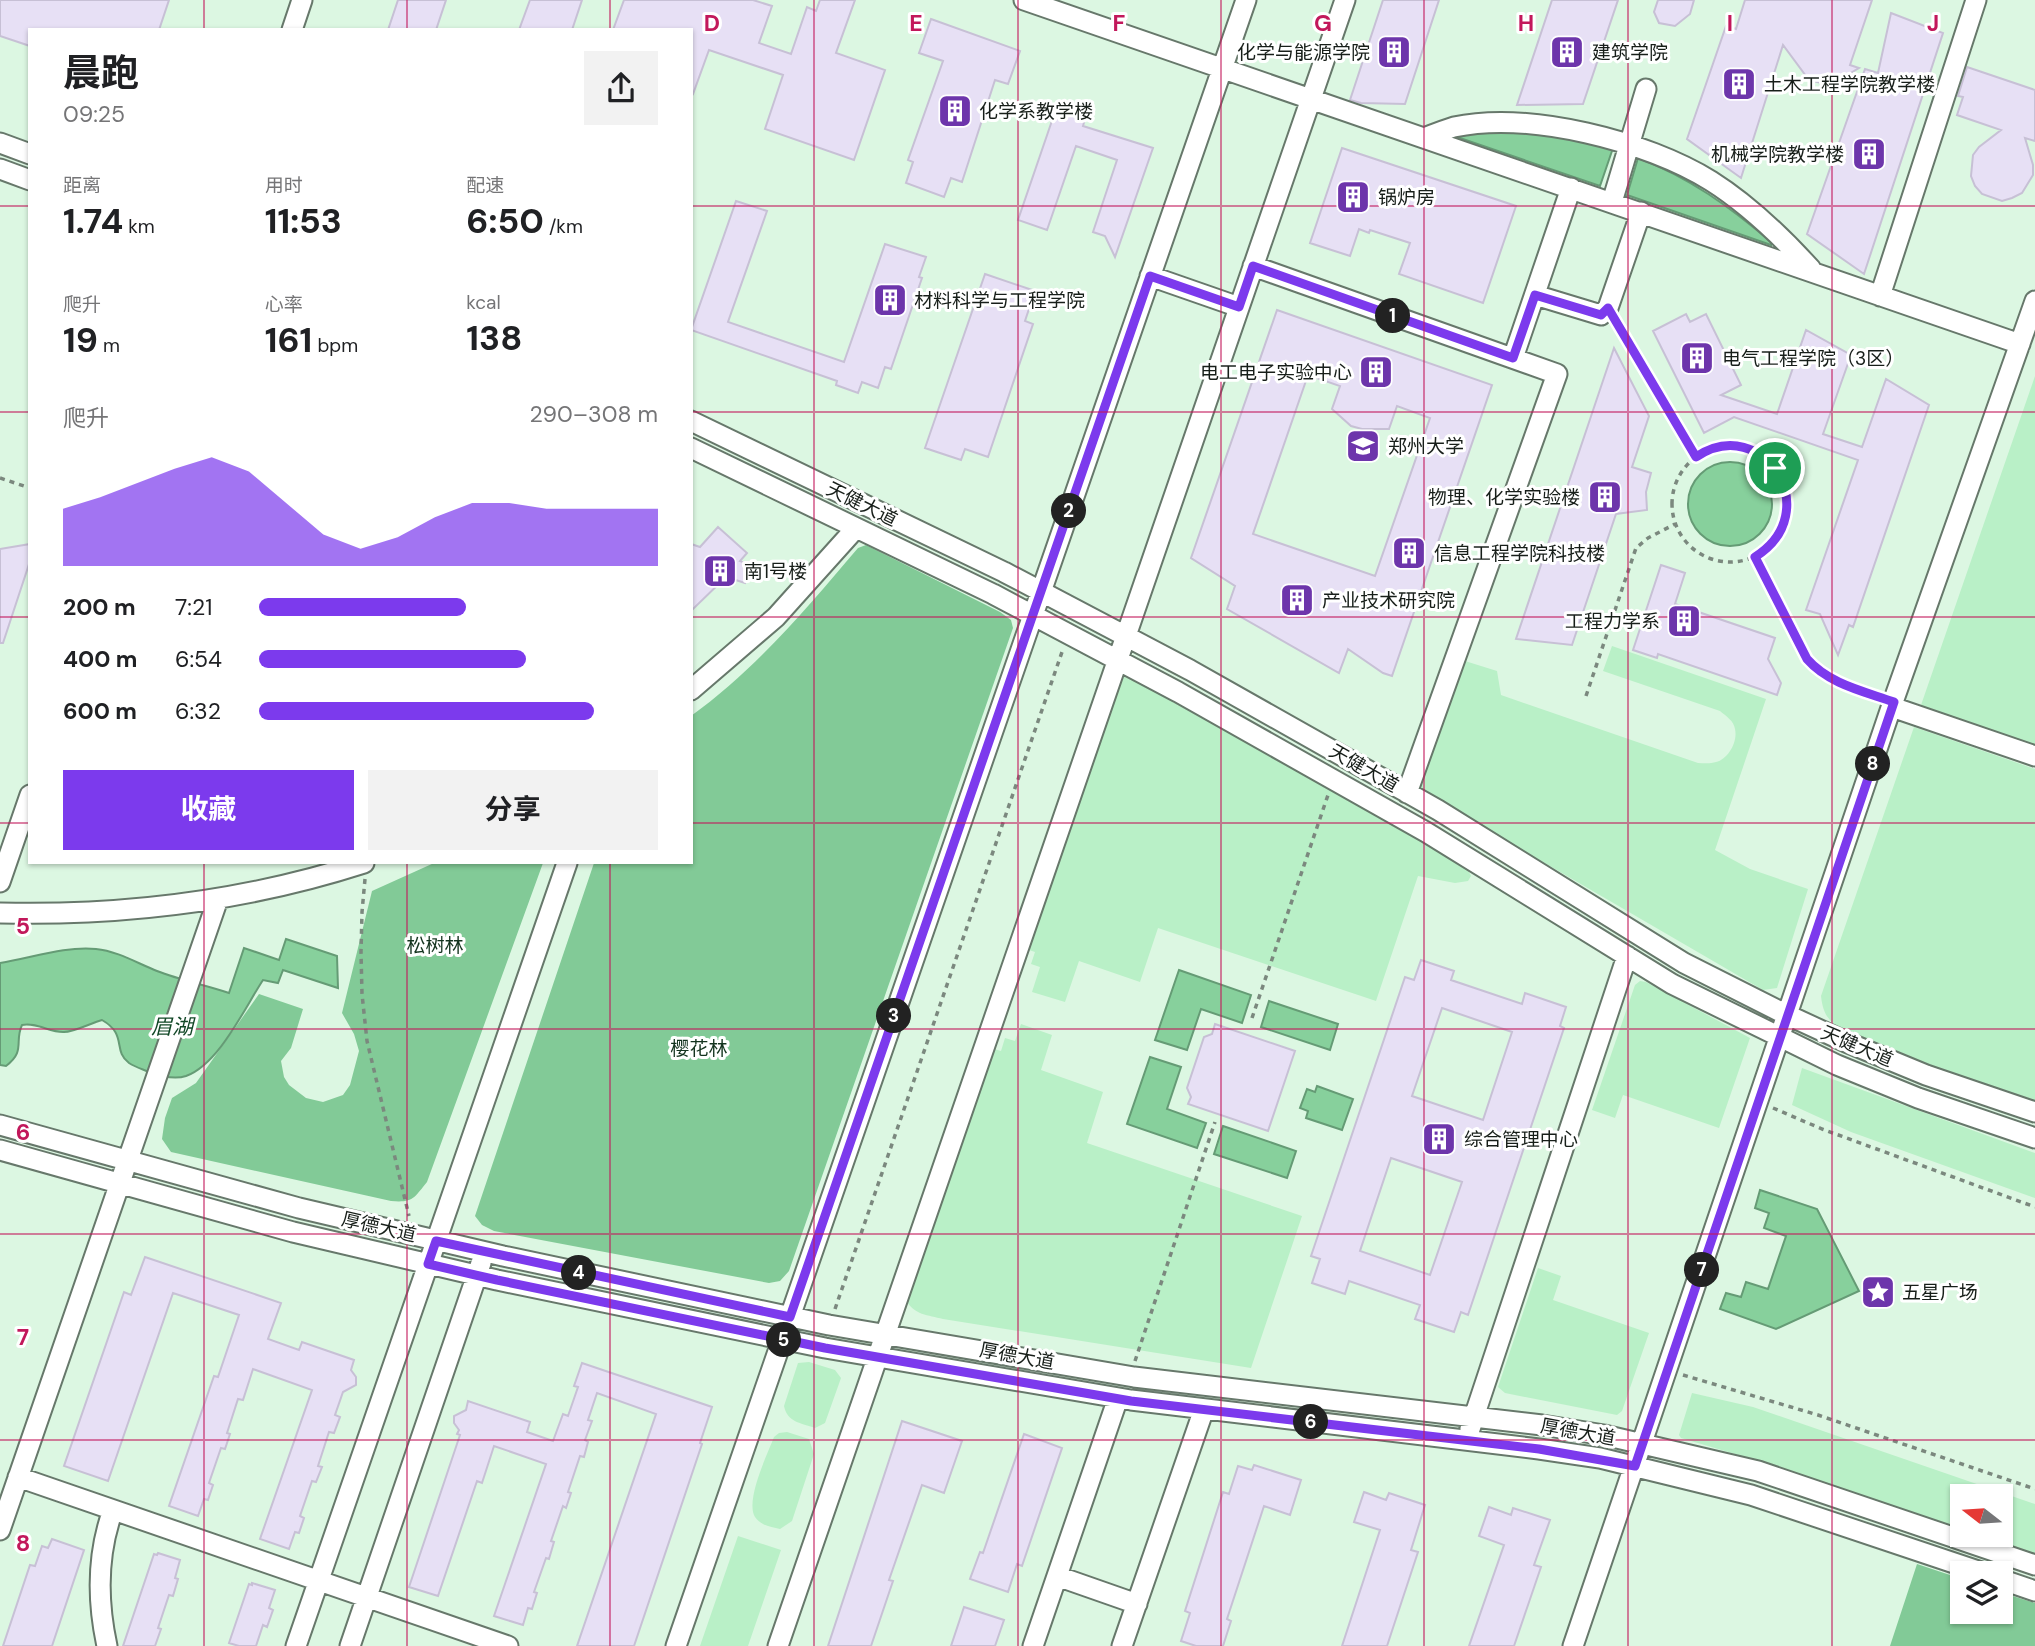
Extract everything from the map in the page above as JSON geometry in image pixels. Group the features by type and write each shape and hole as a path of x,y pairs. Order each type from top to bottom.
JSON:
{"lane":[{"path":"293,28 302,0"},
{"path":"1024,0 2020,344"},
{"path":"676,1646 1246,0"},
{"path":"778,1646 1345,0"},
{"path":"1880,296 1976,0"},
{"path":"1612,202 1646,89"},
{"path":"1424,138 1455,127 1527,125 1585,131 1629,145 1711,181 1778,232 1813,272"},
{"path":"0,143 28,153"},
{"path":"0,169 28,179"},
{"path":"1513,358 1571,188"},
{"path":"1535,295 1601,315 1608,308 1641,212"},
{"path":"1253,266 1557,374 1407,793"},
{"path":"1150,276 1239,307"},
{"path":"1573,1646 1893,704 2035,301"},
{"name":"天健大道","path":"693,422 1041,592 1190,670 1549,877 1685,963 1788,1015 1926,1075 2035,1112"},
{"name":"天健大道","path":"693,450 1033,615 1118,660 1426,832 1672,984 1836,1065 1918,1098 2035,1138"},
{"path":"693,688 776,617 856,528"},
{"path":"1893,704 2035,756"},
{"path":"0,882 28,800"},
{"path":"296,1646 567,864"},
{"path":"0,914 139,910 218,899 365,869"},
{"path":"0,1531 218,899"},
{"path":"1467,1440 1627,956"},
{"name":"厚德大道","path":"0,1125 299,1208 485,1252 829,1325 1130,1376 1555,1427 1643,1443 1758,1471 2035,1565"},
{"name":"厚德大道","path":"0,1150 293,1232 477,1275 782,1339 1118,1398 1539,1449 1635,1466 1751,1495 1950,1562"},
{"path":"350,1646 485,1252"},
{"path":"1032,1646 1118,1398"},
{"path":"1122,1646 1204,1409"},
{"path":"18,1477 367,1598 455,1637 508,1646"},
{"path":"107,1646 102,1621 100,1569 113,1510"},
{"path":"1057,1576 1137,1604"},
{"path":"2013,1583 2035,1591"}],"path":[{"path":"1608,308 1696,457"},
{"path":"1745,448 1766,459 1782,480 1786,492 1786,518 1775,541 1755,557 1729,563 1704,557 1684,541 1675,524 1672,510 1674,489 1684,469 1696,457 1711,449 1745,448"},
{"path":"0,478 28,487"},
{"path":"1586,696 1636,548 1648,538 1675,524"},
{"path":"1755,557 1807,659 1818,671 1893,704"},
{"path":"829,1325 1068,634"},
{"path":"1252,1018 1333,779"},
{"path":"365,869 361,952 367,1041 413,1235"},
{"path":"1759,1101 1822,1129 2035,1207"},
{"path":"1130,1376 1215,1122"},
{"path":"1667,1371 1818,1415 2035,1489"}],"shaded area":[{"name":"郑州大学","path":"0,0 2035,0 2035,1646 0,1646"},
{"path":"2035,376 2035,746 1920,708"},
{"path":"1612,646 1766,699 1715,850 1750,869 1808,889 1777,988 1763,990 1419,790 1465,661 1497,671 1501,695 1698,763 1716,762 1728,754 1736,734 1729,719 1720,711 1603,671"},
{"path":"1120,672 1468,870 1471,876 1468,881 1455,883 1418,876 1376,1001 1158,928 1140,982 1079,961 1065,1002 1032,992 1040,967 1031,964 1035,952 1026,949"},
{"path":"1914,727 2035,769 2035,1100 1956,1075 1840,1029 1824,1011 1821,996"},
{"path":"1640,981 1750,1038 1719,1128 1623,1095 1615,1118 1592,1110 1635,985"},
{"path":"1021,1024 1052,1035 1041,1070 1103,1092 1087,1143 1302,1216 1251,1368 943,1319 922,1314 909,1305 906,1300 991,1048 1001,1051 1005,1038 1015,1041"},
{"path":"1802,1068 2035,1153 2035,1198 1851,1132 1792,1105"},
{"path":"1538,1268 1561,1276 1553,1300 1649,1333 1622,1411 1617,1415 1505,1393 1498,1387"},
{"path":"809,1362 835,1370 841,1378 825,1423 815,1428 791,1419 784,1406 798,1363"},
{"path":"1692,1393 1753,1407 1977,1484 1950,1484 1950,1525 1779,1467 1681,1438 1679,1435"},
{"path":"787,1432 809,1439 814,1454 792,1521 780,1529 757,1520 753,1500 758,1478 774,1437"},
{"path":"2013,1496 2035,1504 2035,1554 2013,1547"},
{"path":"738,1536 781,1550 748,1646 700,1646"}],"green space":[{"name":"樱花林","path":"866,545 1000,612 1011,620 1013,628 789,1271 780,1281 769,1283 494,1231 482,1225 475,1216 594,864 693,864 693,714 759,658 858,548"},
{"name":"松树林","path":"432,864 543,864 427,1182 409,1200 391,1201 171,1152 162,1139 172,1098 196,1083 259,994 303,1009 291,1048 281,1061 284,1077 289,1085 306,1098 323,1102 343,1095 350,1085 359,1051 354,1034 342,1013 372,891"},
{"path":"1917,1564 1950,1575 1950,1624 2013,1624 2013,1596 2035,1603 2035,1646 1890,1646"}],"water":[{"path":"1482,131 1557,135 1613,148 1600,186 1454,136"},
{"path":"1638,158 1675,174 1708,194 1756,229 1771,245 1627,195"},
{"path":"1730,462 1746,465 1760,474 1769,488 1772,504 1769,520 1760,534 1746,543 1730,546 1714,543 1700,534 1691,520 1688,504 1691,488 1700,474 1714,465"},
{"name":"眉湖","path":"286,939 337,956 338,988 283,970 278,983 263,980 220,1048 198,1070 186,1076 162,1076 129,1063 121,1053 115,1031 102,1020 67,1032 22,1025 16,1056 6,1066 0,1065 0,963 60,951 104,950 166,974 229,993 244,948 279,960"},
{"path":"1179,970 1251,995 1242,1023 1201,1009 1187,1050 1155,1040"},
{"path":"1269,1001 1338,1024 1330,1050 1261,1027"},
{"path":"1150,1057 1181,1067 1167,1109 1206,1123 1197,1148 1127,1124"},
{"path":"1317,1086 1353,1099 1342,1130 1306,1118 1308,1111 1300,1108 1307,1089 1315,1092"},
{"path":"1223,1126 1296,1151 1287,1178 1214,1154"},
{"path":"1760,1190 1817,1209 1859,1291 1776,1329 1720,1309 1726,1293 1741,1297 1746,1282 1768,1289 1786,1236 1764,1228 1769,1213 1755,1208"}],"building":[{"path":"0,0 169,0 160,28 28,28 28,45 0,36"},
{"path":"398,0 446,0 437,28 389,28"},
{"path":"530,0 582,0 573,28 520,28"},
{"path":"624,0 753,0 772,6 759,43 791,54 807,7 816,11 820,0 855,0 836,53 885,70 854,160 765,129 783,75 709,50 693,94 693,28 614,28"},
{"name":"化学与能源学院","path":"1383,0 1439,0 1405,104 1361,103 1350,100"},
{"name":"建筑学院","path":"1552,0 1618,0 1583,104 1517,105"},
{"name":"建筑学院","path":"1658,0 1694,0 1690,14 1675,26 1659,23 1654,12"},
{"name":"土木工程学院教学楼","path":"1745,0 1872,0 1850,65 1859,68 1830,85 1809,80 1783,45 1741,178 1687,139 1726,26 1736,29"},
{"name":"机械学院教学楼","path":"1891,13 1943,33 1864,274 1807,234 1865,69 1878,73"},
{"name":"化学系教学楼","path":"931,19 1020,51 1008,84 995,80 962,182 951,178 944,197 906,183 913,162 908,160 943,61 919,53"},
{"path":"1967,67 2035,90 2035,141 2025,138 2033,165 2033,175 2022,193 2012,198 2002,201 1982,194 1971,176 1973,155 2001,130 1957,115 1963,97 1958,96"},
{"path":"1056,109 1085,119 1083,126 1153,148 1115,257 1105,236 1093,232 1117,160 1076,146 1047,230 1018,220"},
{"path":"1342,148 1516,206 1483,303 1399,274 1410,243 1359,229 1350,256 1310,243"},
{"name":"材料科学与工程学院","path":"736,201 767,211 728,322 844,362 885,244 926,257 919,277 922,278 891,369 885,367 878,388 862,382 858,393 836,385 837,381 693,331"},
{"path":"985,274 1035,291 1025,321 1033,324 988,457 965,449 961,460 925,448"},
{"path":"1277,310 1492,385 1392,676 1383,673 1348,649 1339,673 1227,609 1235,586 1191,558","holes":["1308,375 1340,386 1332,409 1351,426 1362,429 1389,429 1397,406 1430,418 1375,576 1253,534"]},
{"path":"1686,314 1690,322 1706,314 1741,385 1721,395 1777,414 1806,330 1851,355 1823,434 1862,447 1886,379 1929,405 1853,627 1849,625 1838,655 1820,614 1806,610 1858,460 1734,417 1704,433 1653,331"},
{"name":"物理、化学实验楼","path":"1614,348 1649,416 1632,467 1651,473 1646,492 1647,510 1616,514 1572,645 1516,639"},
{"name":"南1号楼","path":"718,527 747,553 740,561 751,565 745,583 726,577 693,609 693,545 700,547"},
{"path":"28,544 28,567 3,643 0,643 0,549"},
{"name":"工程力学系","path":"1661,565 1685,573 1675,604 1775,638 1768,659 1781,683 1777,695 1658,654 1657,658 1633,650"},
{"name":"综合管理中心","path":"1421,960 1454,971 1451,980 1522,1004 1525,993 1566,1007 1560,1026 1564,1028 1468,1315 1461,1312 1454,1332 1415,1319 1420,1305 1349,1281 1345,1294 1312,1283 1320,1259 1311,1256 1405,977 1414,980","holes":["1442,1008 1512,1032 1483,1120 1412,1096","1391,1158 1462,1182 1430,1275 1360,1251"]},
{"path":"1215,1024 1295,1051 1268,1131 1188,1104 1191,1097 1187,1088 1204,1037 1212,1034"},
{"path":"145,1257 281,1303 268,1339 299,1350 302,1342 354,1360 351,1370 356,1377 356,1385 343,1392 335,1415 340,1417 334,1433 329,1432 318,1466 322,1467 316,1482 312,1481 300,1516 304,1518 299,1533 295,1532 289,1549 260,1539 312,1390 253,1369 243,1400 238,1399 225,1449 221,1448 209,1483 213,1485 208,1500 204,1499 198,1516 169,1506 214,1376 218,1377 239,1315 173,1293 108,1481 64,1466 124,1292 131,1295"},
{"path":"582,1363 712,1407 634,1646 577,1646 656,1414 597,1393 588,1420 592,1421 585,1440 588,1442 584,1457 580,1456 568,1492 571,1493 566,1508 563,1506 551,1541 554,1542 549,1559 546,1558 534,1592 537,1593 532,1609 528,1608 523,1625 494,1616 546,1464 494,1446 482,1483 477,1481 438,1596 409,1587 460,1435 457,1434 459,1430 454,1423 454,1416 466,1410 468,1401 530,1422 527,1432 553,1441 563,1414 568,1416 578,1387 574,1386"},
{"path":"902,1421 962,1441 944,1493 922,1485 889,1580 893,1581 871,1646 828,1646"},
{"path":"1024,1434 1062,1448 1022,1566 1017,1564 1008,1592 970,1579 980,1552 983,1553"},
{"path":"1254,1465 1301,1480 1290,1515 1264,1506 1227,1619 1231,1621 1223,1646 1196,1646 1181,1641 1190,1613 1185,1611 1223,1492 1229,1494 1238,1466 1252,1470"},
{"path":"1364,1492 1386,1500 1389,1493 1425,1505 1411,1550 1418,1552 1387,1646 1342,1646 1380,1530 1354,1522"},
{"path":"1489,1507 1511,1515 1513,1508 1550,1520 1534,1565 1541,1567 1514,1646 1469,1646 1504,1545 1479,1536"},
{"path":"52,1539 84,1550 52,1646 3,1646 30,1565 35,1566 42,1546 48,1548"},
{"path":"154,1554 180,1560 175,1578 178,1579 173,1596 169,1595 155,1646 123,1646"},
{"path":"249,1584 275,1590 269,1608 273,1610 267,1627 263,1625 256,1646 239,1646 229,1643"},
{"path":"964,1607 1004,1620 995,1646 951,1646"}],"place":[{"name":"化学与能源学院","path":"1394,52"},
{"name":"建筑学院","path":"1567,52"},
{"name":"土木工程学院教学楼","path":"1739,84"},
{"name":"化学系教学楼","path":"955,111"},
{"name":"机械学院教学楼","path":"1869,154"},
{"name":"锅炉房","path":"1353,197"},
{"name":"材料科学与工程学院","path":"890,300"},
{"name":"电气工程学院（3区）","path":"1697,358"},
{"name":"电工电子实验中心","path":"1376,372"},
{"name":"郑州大学","path":"1363,446"},
{"name":"物理、化学实验楼","path":"1605,497"},
{"name":"信息工程学院科技楼","path":"1409,553"},
{"name":"南1号楼","path":"720,571"},
{"name":"产业技术研究院","path":"1297,600"},
{"name":"工程力学系","path":"1684,621"},
{"name":"综合管理中心","path":"1439,1139"},
{"name":"五星广场","path":"1878,1292"}],"route":[{"path":"1253,266 1513,358 1535,295 1601,315 1608,308 1696,457 1711,449 1733,446 1755,452 1775,468 1786,492 1786,518 1775,541 1755,557 1807,659 1818,671 1829,678 1894,702 1635,1466 1539,1449 1131,1401 825,1348 428,1264 436,1241 790,1317 1150,276 1239,307 1253,266"}]}
